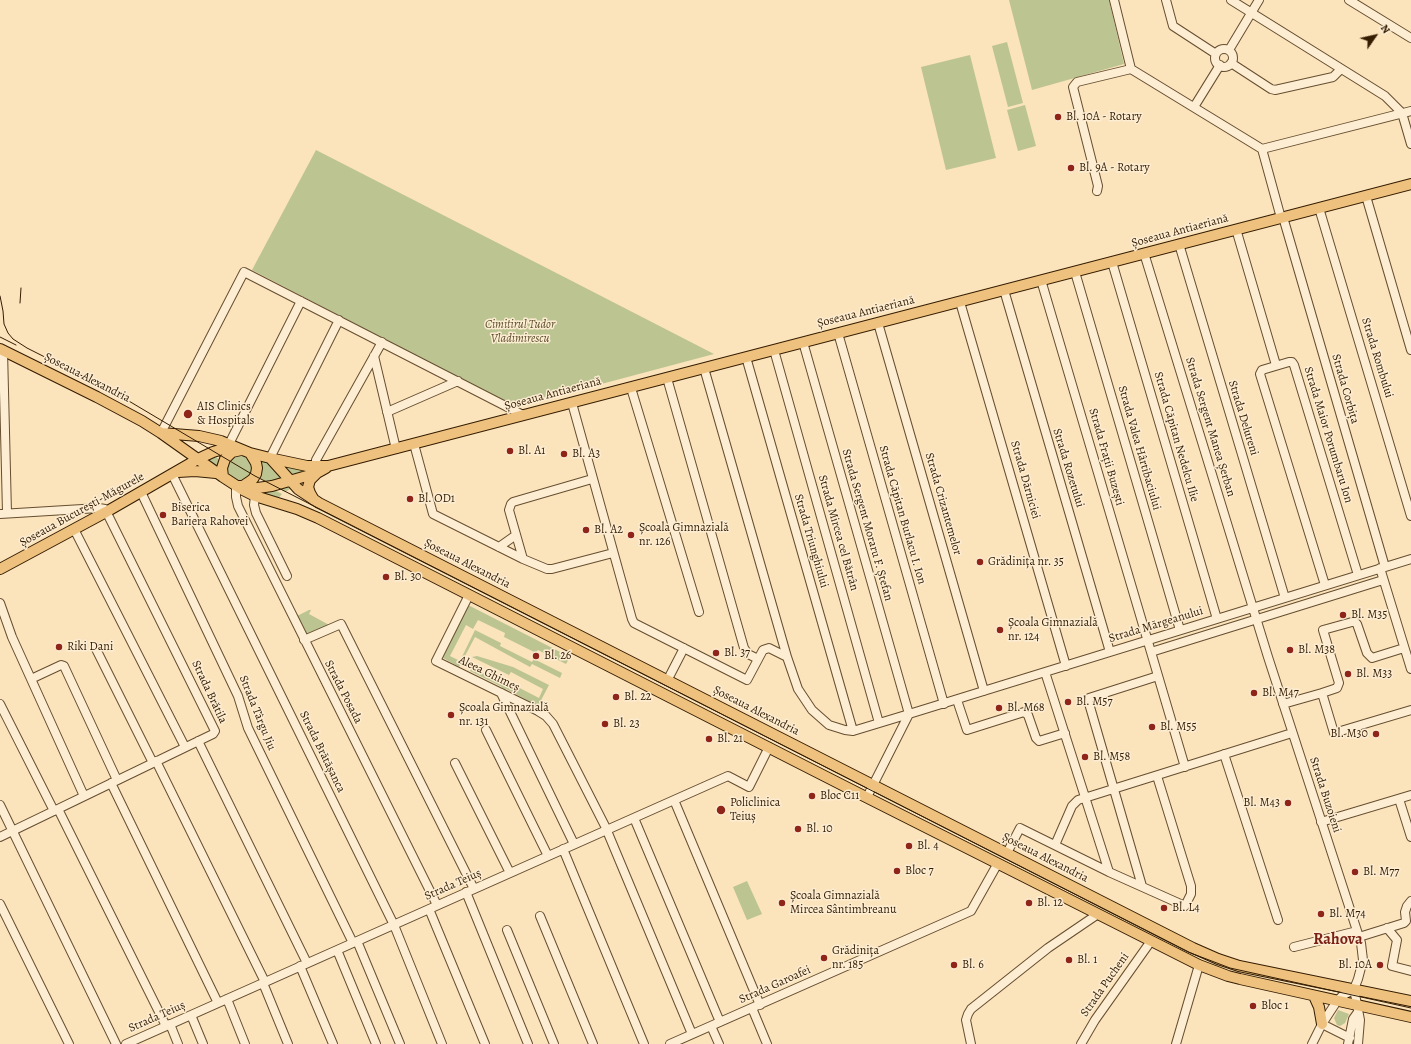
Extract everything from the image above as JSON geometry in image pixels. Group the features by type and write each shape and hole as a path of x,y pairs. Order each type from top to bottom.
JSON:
{"main road":[{"name":"Șoseaua Antiaeriană","path":"240,488 262,488 290,481 328,466 1236,229 1411,185"},
{"name":"Șoseaua Alexandria","path":"2,349 103,400 161,433 240,488 256,496 310,514 1199,964 1228,976 1337,1001 1358,1009 1411,1017"},
{"name":"Șoseaua Alexandria","path":"161,433 195,435 270,458 290,481 314,500 1179,941 1218,959 1239,966 1411,1001"},
{"path":"174,473 182,460 178,445"},
{"name":"Șoseaua București-Măgurele","path":"0,570 106,512 198,459 231,445"},
{"path":"220,475 227,456 234,451 247,451 253,457 257,466 256,474 253,479 240,488"},
{"name":"Șoseaua Antiaeriană","path":"270,458 317,470"},
{"path":"314,500 308,487 310,480 317,470"},
{"name":"Șoseaua București-Măgurele","path":"174,473 195,471 220,475"},
{"path":"1314,996 1319,1006 1322,1024"}],"street":[{"path":"1114,0 1131,69"},
{"path":"1166,0 1173,26 1216,54"},
{"path":"1230,0 1385,96 1402,113 1411,144"},
{"path":"1229,50 1259,0"},
{"path":"1349,0 1411,38"},
{"path":"1216,54 1223,49 1229,50"},
{"path":"1229,50 1233,57 1232,63"},
{"path":"1216,54 1215,59 1220,65 1225,67 1232,63"},
{"path":"1232,63 1275,90 1333,77 1342,69"},
{"path":"1194,107 1220,65"},
{"path":"1097,191 1098,186 1073,87 1077,82 1131,69 1262,149 1411,111"},
{"name":"Strada Corbița","path":"1262,149 1382,567 1383,580 1410,665"},
{"path":"1366,196 1411,350"},
{"name":"Strada Rombului","path":"1319,208 1411,516"},
{"path":"1236,229 1276,365 1262,370 1260,374 1325,586"},
{"name":"Strada Delureni","path":"1179,244 1285,598"},
{"name":"Strada Sergent Manea Șerban","path":"1144,253 1252,608"},
{"name":"Strada Căpitan Nedelcu Ilie","path":"1112,262 1217,619"},
{"path":"161,433 244,272 523,415"},
{"name":"Strada Valea Hârtibaciului","path":"1075,272 1180,630"},
{"name":"Strada Frații Buzești","path":"1041,280 1185,767"},
{"name":"Strada Rozetului","path":"1004,290 1110,652"},
{"path":"231,445 301,301"},
{"name":"Strada Dărniciei","path":"960,302 1066,666"},
{"path":"270,458 339,320"},
{"name":"Strada Crizantemelor","path":"878,323 984,691"},
{"name":"Strada Căpitan Burlacu I. Ion","path":"838,333 944,704"},
{"path":"317,470 316,460 382,342"},
{"name":"Strada Sergent Moraru F. Ștefan","path":"803,342 909,714"},
{"path":"2,349 4,514 99,508 102,508 106,512"},
{"name":"Strada Mircea cel Bătrân","path":"774,350 880,723"},
{"path":"374,356 396,449"},
{"name":"Strada Triunghiului","path":"746,357 853,731"},
{"name":"Strada Maior Porumbaru Ion","path":"1276,365 1290,361 1294,365 1358,575"},
{"path":"704,368 787,657 798,689 812,710 829,725 853,731"},
{"path":"667,378 744,648 748,654 758,659"},
{"path":"388,412 458,381"},
{"path":"631,388 699,612"},
{"path":"572,403 592,479 634,623 747,680 763,650 766,648 770,648 787,657"},
{"path":"414,444 433,514 523,559 547,569 613,553"},
{"name":"Strada Brătășanca","path":"174,473 394,925 442,1044"},
{"path":"523,559 509,510 513,502 592,479"},
{"name":"Strada Posada","path":"240,488 236,496 238,506 433,907 485,1044"},
{"name":"Strada Târgu Jiu","path":"141,492 238,696 248,728 355,942 400,1044"},
{"path":"256,496 254,505 256,513 287,576"},
{"name":"Strada Brătila","path":"0,837 213,734 215,729 106,512"},
{"path":"74,529 185,747"},
{"path":"499,547 516,535"},
{"name":"Strada Mărgeanului","path":"853,731 1411,559"},
{"name":"Strada Mărgeanului","path":"1151,652 1383,580"},
{"name":"Aleea Ghimeș","path":"469,594 436,661 538,711 550,720 565,746 607,830 692,1034"},
{"path":"0,603 12,636 84,796"},
{"name":"Strada Buzoieni","path":"1252,608 1362,948 1363,960 1354,989"},
{"path":"1283,704 1337,688 1339,683 1323,630 1355,622 1367,653 1372,658 1404,648"},
{"path":"304,640 341,624 470,891 528,1044"},
{"path":"95,647 264,982 288,1044"},
{"path":"667,681 684,648"},
{"path":"31,679 61,665 64,666 114,781 218,1003"},
{"path":"1045,672 1109,872"},
{"path":"1142,886 1088,699 1158,676"},
{"path":"501,692 574,844"},
{"path":"1322,693 1334,733 1411,710"},
{"path":"957,700 967,730 1024,712 1028,715 1036,738 1039,741 1065,733"},
{"path":"0,704 178,1044"},
{"path":"867,797 909,714"},
{"path":"486,730 548,856"},
{"path":"1054,845 1072,806 1078,800 1292,733"},
{"path":"198,741 304,965 333,1044"},
{"name":"Strada Teiuș","path":"131,1043 264,982 728,776 749,787 769,747"},
{"path":"1224,754 1278,920"},
{"path":"455,763 510,873"},
{"path":"1007,853 1020,828 1109,872 1186,906 1191,894 1191,886 1157,776"},
{"path":"1321,822 1411,795"},
{"path":"1399,799 1411,835"},
{"path":"674,800 756,1007 767,1044"},
{"path":"0,805 116,1044"},
{"path":"634,818 720,1022"},
{"path":"563,849 644,1044"},
{"name":"Strada Garoafei","path":"670,1044 971,911 998,863"},
{"path":"1294,947 1387,928 1406,921 1405,912 1411,901"},
{"path":"0,904 69,1044"},
{"path":"971,1044 966,1020 971,1009 1048,948 1098,914"},
{"path":"540,916 593,1044"},
{"path":"1387,928 1397,940 1392,966 1411,971"},
{"path":"507,930 554,1044"},
{"name":"Strada Pucheni","path":"1081,1044 1095,1020 1151,940"},
{"path":"337,950 376,1044"},
{"path":"1176,1044 1199,964"},
{"path":"1312,1044 1322,1024 1337,1001 1342,996 1354,989 1360,1022 1358,1044"},
{"path":"227,999 245,1044"},
{"path":"1322,1024 1349,1041 1358,1009"},
{"path":"191,1015 203,1044"},
{"path":"711,1026 719,1044"}],"green space":[{"path":"1009,0 1109,0 1124,64 1032,90"},
{"path":"1007,42 1023,103 1008,107 992,46"},
{"path":"970,55 996,158 946,170 921,67"},
{"path":"1025,105 1036,146 1018,151 1007,110"},
{"name":"Cimitirul Tudor Vladimirescu","path":"316,150 714,354 515,407 252,270"},
{"path":"226,447 319,467 290,480 295,486 285,492 255,476 253,479 282,494 275,502 198,459 210,453 223,462 225,459 213,452"},
{"path":"468,605 570,657 566,664 538,650 536,653 504,637 505,633 478,620 473,629 466,625 450,656 460,661 475,630 501,643 500,646 532,662 534,659 562,673 560,678 532,664 530,667 475,637 459,667 443,658"},
{"path":"311,610 309,614 331,626 308,637 297,616"},
{"path":"477,656 513,667 549,685 538,706 506,689 504,693 501,691 502,687 470,671 472,667 504,684 506,681 539,698 543,689 511,672 509,675 472,657"},
{"path":"747,881 762,914 747,920 733,887"},
{"path":"1338,1010 1349,1014 1345,1023 1340,1026 1337,1025 1334,1018"}],"tram line":[{"path":"20,303 21,288"},
{"path":"0,296 4,324 8,333 13,339 27,348 112,391 255,476 1188,952 1230,968 1411,1008"},
{"path":"0,337 16,345"}],"place":[{"name":"Bl. 10A - Rotary","path":"1058,117"},
{"name":"Bl. 9A - Rotary","path":"1071,168"},
{"name":"AIS Clinics & Hospitals","path":"188,414"},
{"name":"Bl. A1","path":"510,451"},
{"name":"Bl. A3","path":"564,454"},
{"name":"Bl. OD1","path":"410,499"},
{"name":"Biserica Bariera Rahovei","path":"163,515"},
{"name":"Bl. A2","path":"586,530"},
{"name":"Școala Gimnazială nr. 126","path":"631,535"},
{"name":"Grădinița nr. 35","path":"980,562"},
{"name":"Bl. 30","path":"386,577"},
{"name":"Bl. M35","path":"1343,615"},
{"name":"Școala Gimnazială nr. 124","path":"1000,630"},
{"name":"Riki Dani","path":"59,647"},
{"name":"Bl. M38","path":"1290,650"},
{"name":"Bl. 37","path":"716,653"},
{"name":"Bl. 26","path":"536,656"},
{"name":"Bl. M33","path":"1348,674"},
{"name":"Bl. M47","path":"1254,693"},
{"name":"Bl. 22","path":"616,697"},
{"name":"Bl. M57","path":"1068,702"},
{"name":"Bl. M68","path":"999,708"},
{"name":"Școala Gimnazială nr. 131","path":"451,715"},
{"name":"Bl. 23","path":"605,724"},
{"name":"Bl. M55","path":"1152,727"},
{"name":"Bl. M30","path":"1376,734"},
{"name":"Bl. 21","path":"709,739"},
{"name":"Bl. M58","path":"1085,757"},
{"name":"Bloc C11","path":"812,796"},
{"name":"Bl. M43","path":"1288,803"},
{"name":"Policlinica Teiuș","path":"721,810"},
{"name":"Bl. 10","path":"798,829"},
{"name":"Bl. 4","path":"909,846"},
{"name":"Bloc 7","path":"897,871"},
{"name":"Bl. M77","path":"1355,872"},
{"name":"Școala Gimnazială Mircea Sântimbreanu","path":"782,903"},
{"name":"Bl. 12","path":"1029,903"},
{"name":"Bl. L4","path":"1164,908"},
{"name":"Bl. M74","path":"1321,914"},
{"name":"Grădinița nr. 185","path":"824,958"},
{"name":"Bl. 1","path":"1069,960"},
{"name":"Bl. 6","path":"954,965"},
{"name":"Bl. 10A","path":"1380,965"},
{"name":"Bloc 1","path":"1253,1006"}],"district":[{"name":"Rahova","path":"1338,940"}]}
